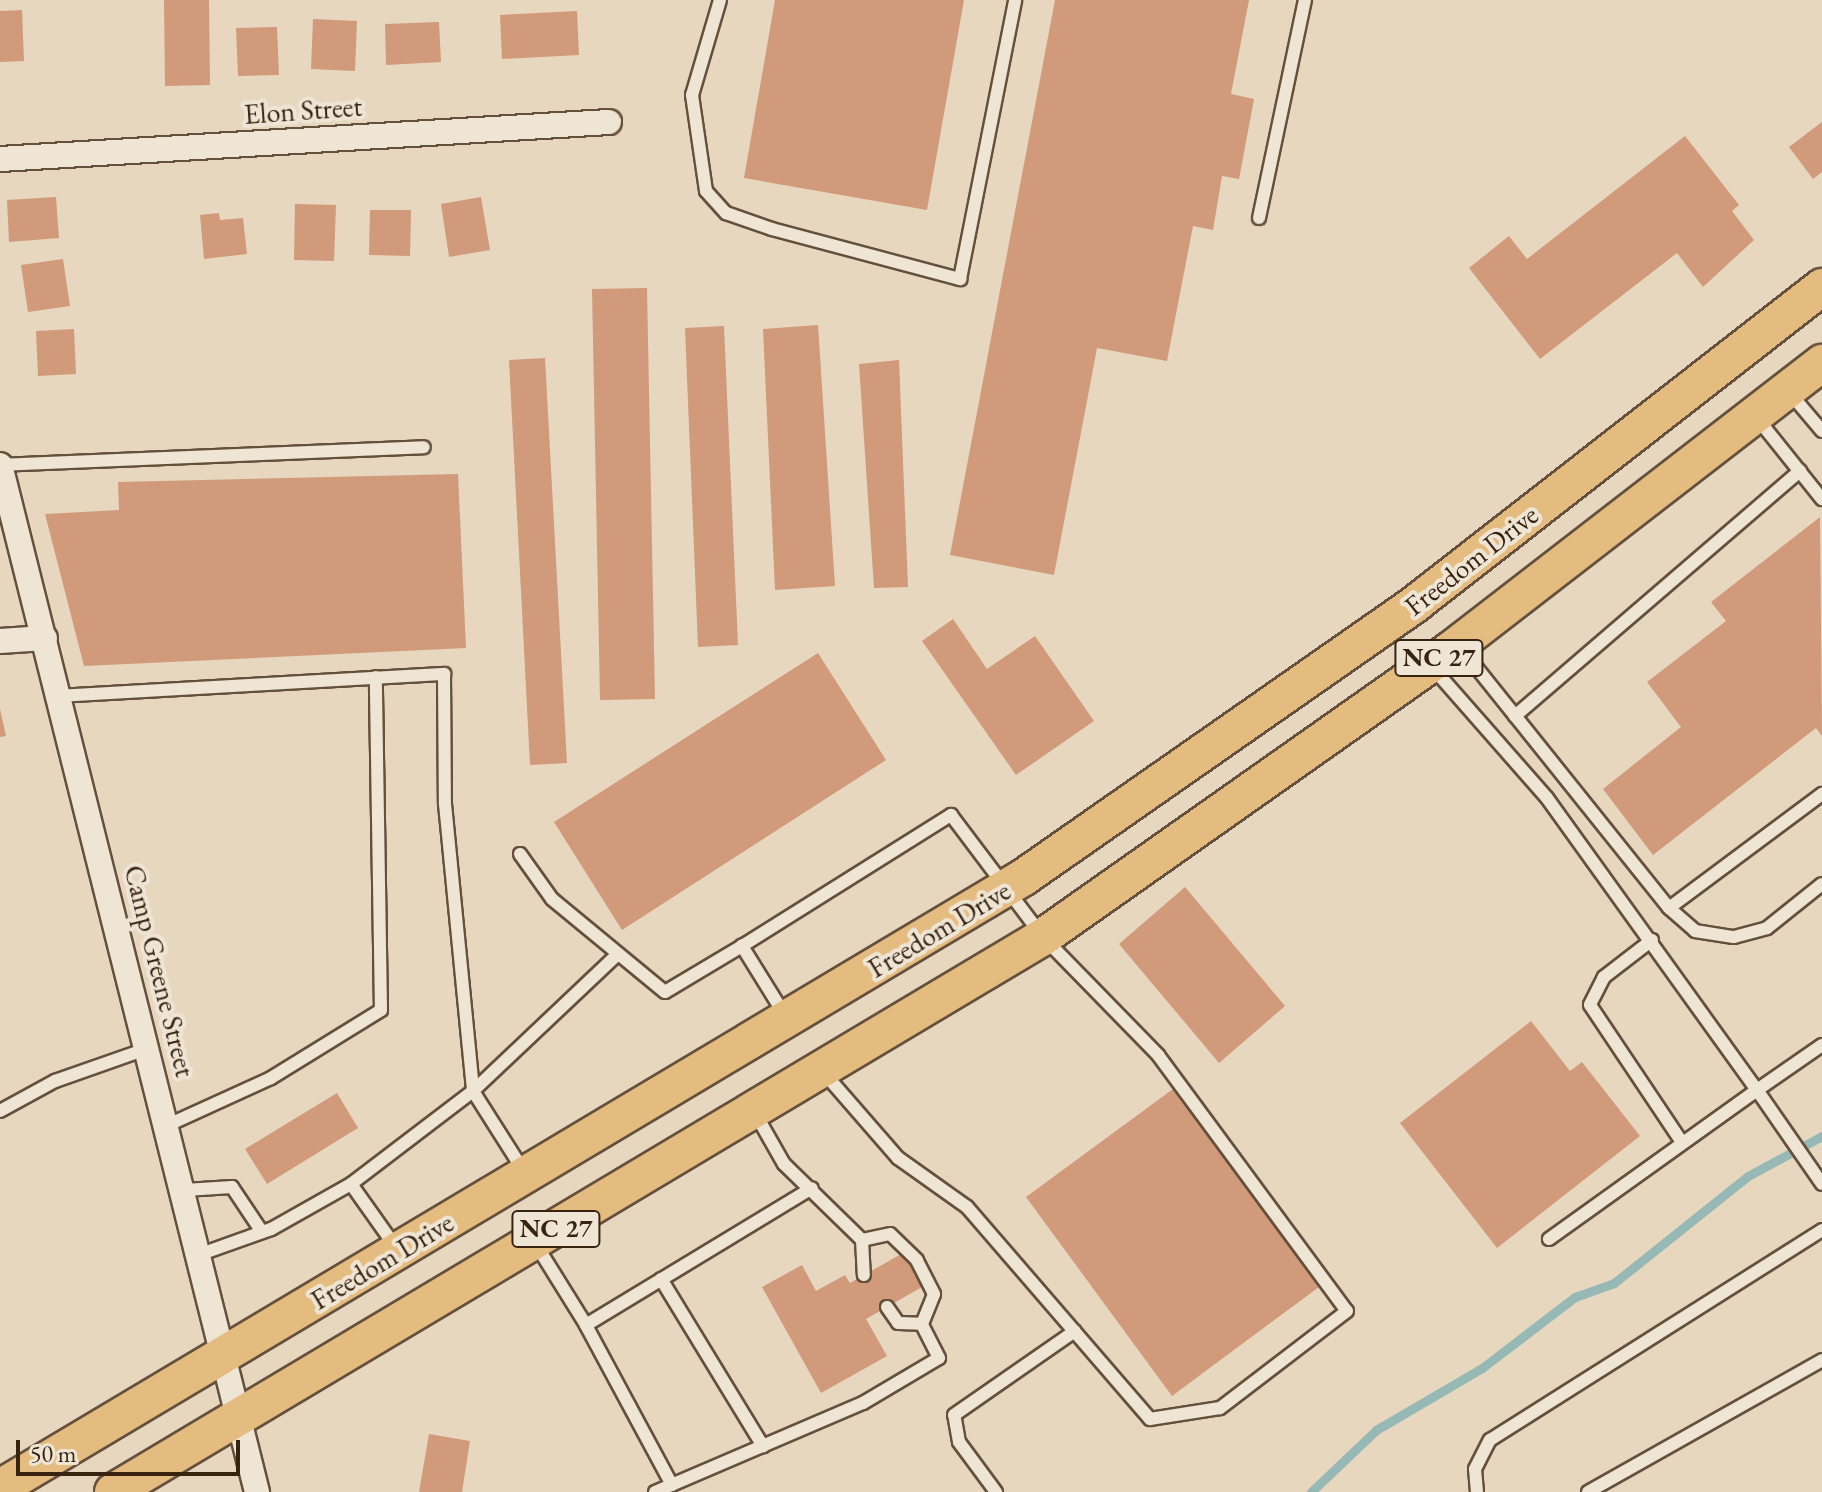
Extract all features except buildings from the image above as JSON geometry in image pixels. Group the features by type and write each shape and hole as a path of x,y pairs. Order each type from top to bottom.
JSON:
{"main road":[{"name":"Freedom Drive","path":"0,1488 1005,889 1415,604 1822,287"},
{"name":"Freedom Drive","path":"113,1492 1043,937 1444,655 1822,363"}],"street":[{"name":"Elon Street","path":"0,159 609,122"},
{"name":"Camp Greene Street","path":"0,465 185,1190 257,1492"},
{"path":"0,641 45,638"}],"lane":[{"path":"720,0 692,95 706,191 726,213 772,229 960,279 1015,0"},
{"path":"1259,218 1305,0"},
{"path":"1787,390 1822,431"},
{"path":"1755,415 1822,499"},
{"path":"0,465 424,447"},
{"path":"1515,716 1800,471"},
{"path":"1444,655 1515,716 1669,908 1695,931 1734,937 1767,928 1822,884"},
{"path":"1444,655 1652,940 1822,1184"},
{"path":"59,696 444,674 445,804 473,1091 526,1175"},
{"path":"168,1125 271,1078 381,1010 376,677"},
{"path":"1669,908 1822,794"},
{"path":"520,854 552,899 616,956 665,992 951,815 1043,937 1158,1055 1347,1311 1220,1408 1185,1419 1150,1419 1135,1408 1075,1331 967,1207 898,1158 822,1071"},
{"path":"1652,940 1604,977 1590,1005 1681,1141"},
{"path":"742,946 787,1019"},
{"path":"201,1254 262,1232 351,1184 473,1091 616,956"},
{"path":"1549,1239 1681,1141 1822,1045"},
{"path":"0,1111 55,1081 149,1048"},
{"path":"754,1111 784,1164 862,1240 864,1275"},
{"path":"351,1184 398,1251"},
{"path":"185,1190 232,1187 262,1232"},
{"path":"586,1325 812,1188"},
{"path":"1477,1492 1475,1469 1490,1440 1822,1230"},
{"path":"655,1492 863,1403 939,1358 922,1324 934,1294 917,1260 890,1234 862,1240"},
{"path":"534,1242 586,1325 672,1485"},
{"path":"661,1279 763,1446"},
{"path":"887,1307 898,1323 922,1324"},
{"path":"996,1492 959,1442 954,1415 1075,1331"},
{"path":"1588,1492 1822,1360"}],"waterway":[{"path":"1311,1492 1376,1430 1482,1368 1575,1297 1614,1283 1748,1176 1822,1136"}]}
